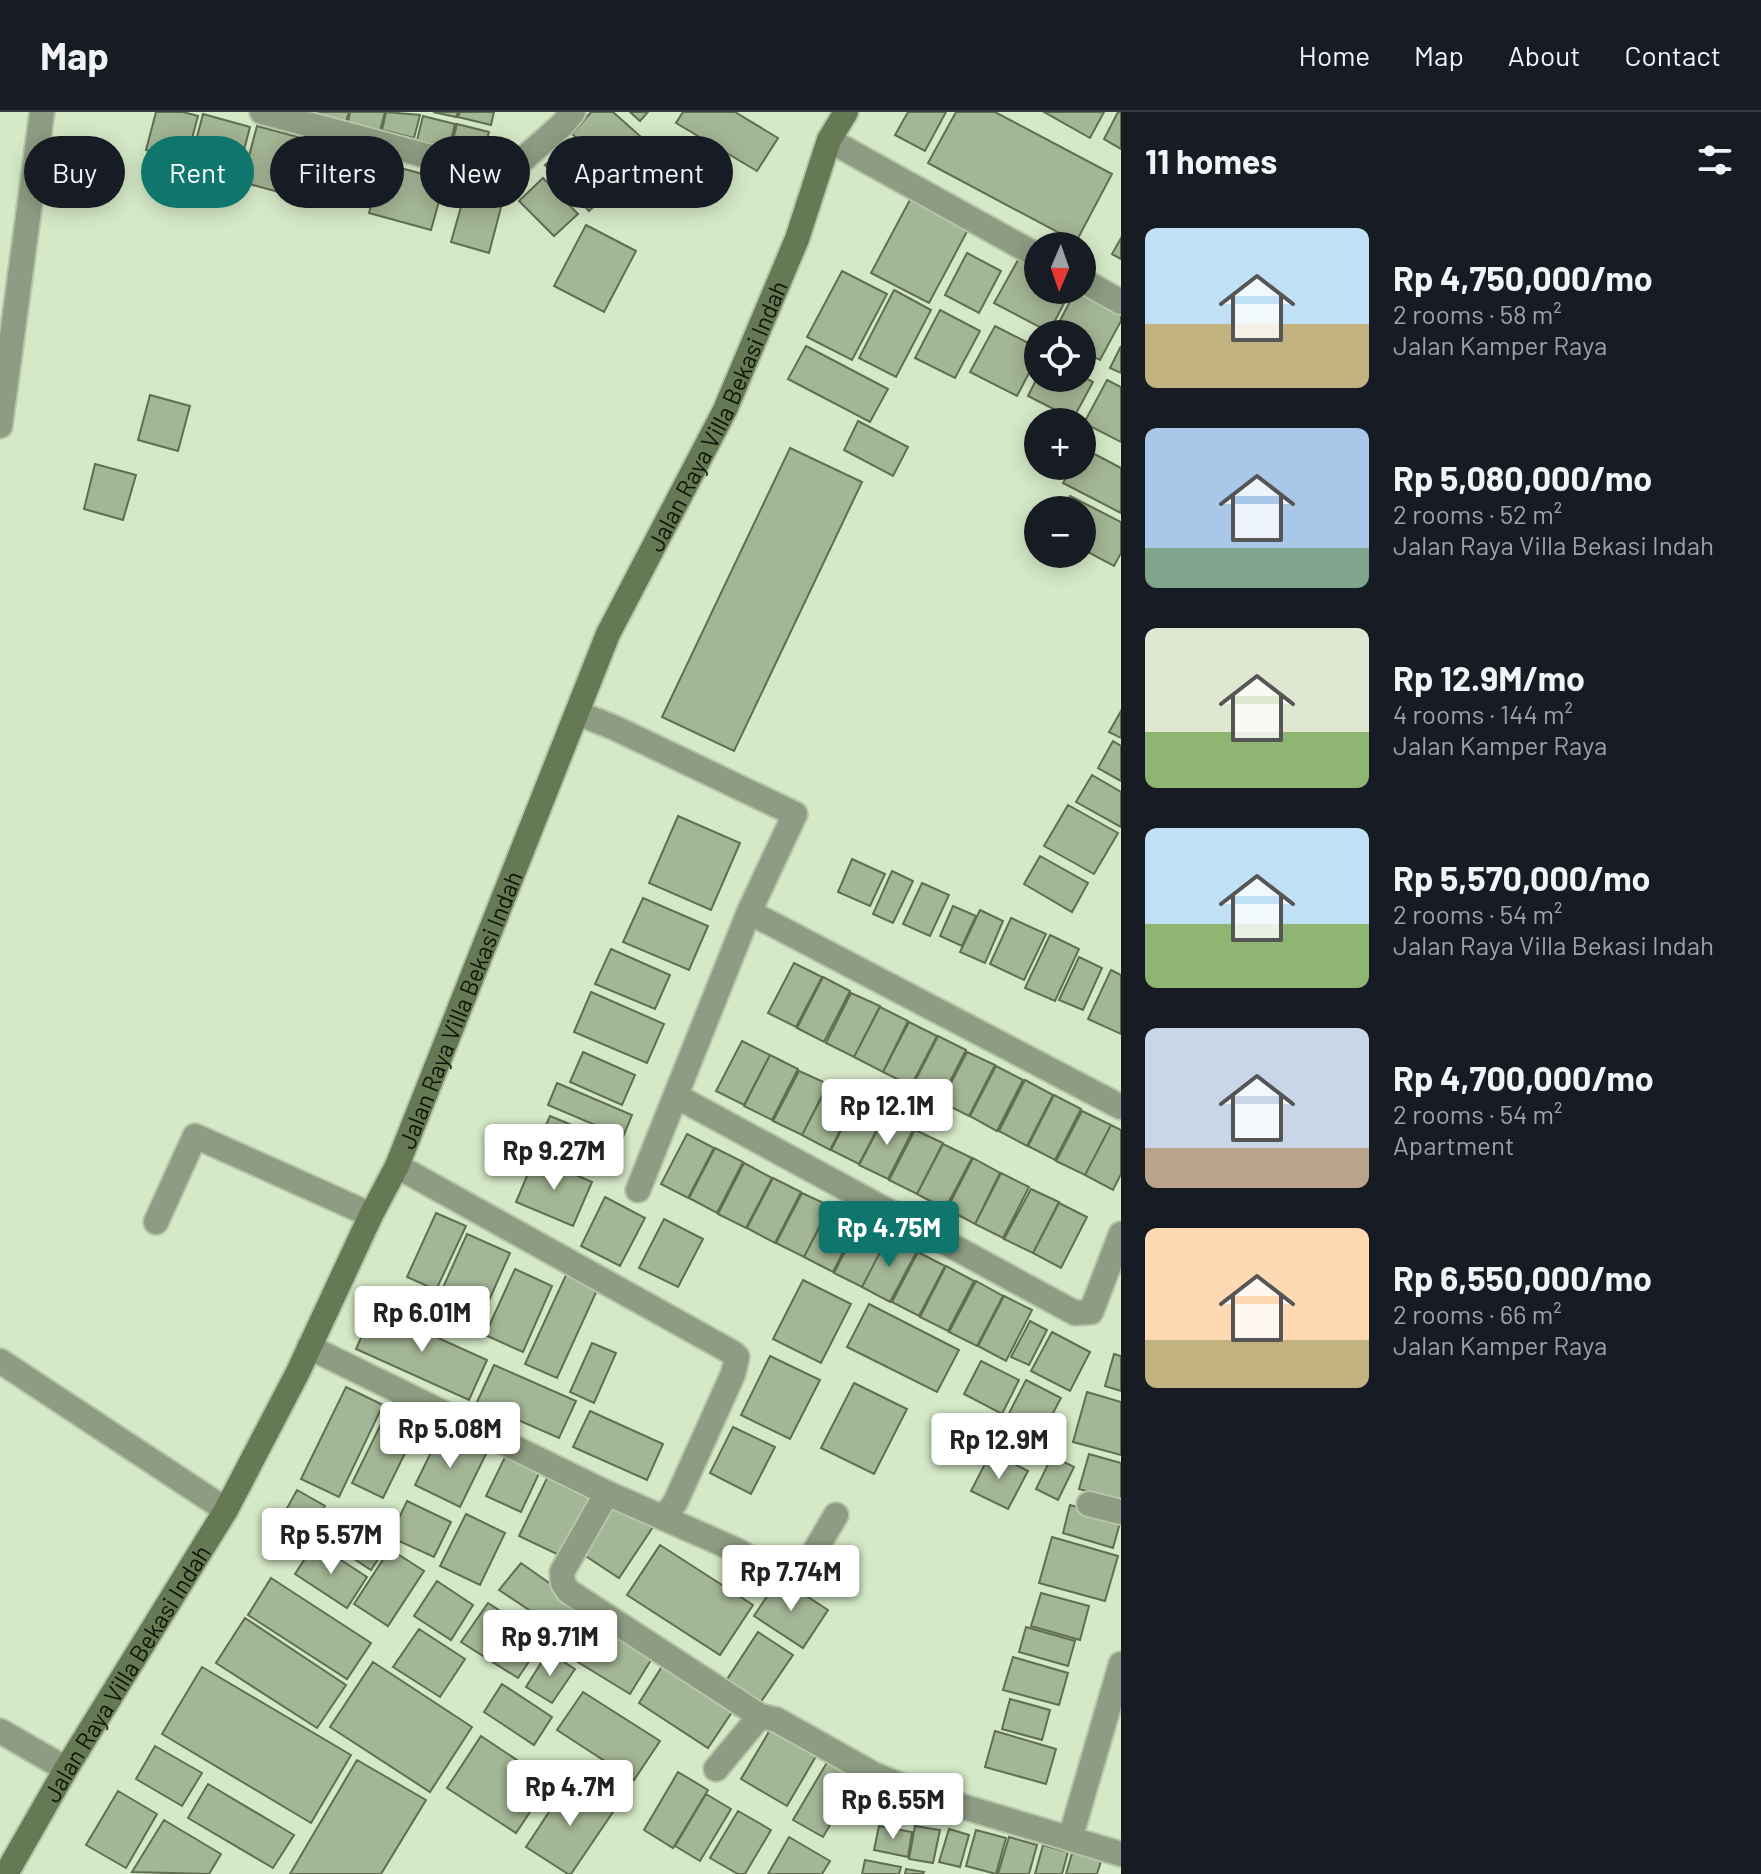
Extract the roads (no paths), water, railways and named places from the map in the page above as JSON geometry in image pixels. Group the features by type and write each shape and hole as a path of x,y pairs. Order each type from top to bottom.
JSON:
{"main road":[{"name":"Jalan Raya Villa Bekasi Indah","path":"6,1874 66,1769 226,1510 397,1166 608,634 725,410 797,239 829,140 846,112"}],"street":[{"path":"0,426 3,364 42,112"},
{"path":"262,112 484,171 504,171 535,151 573,112"},
{"path":"829,140 1024,248"},
{"path":"1096,288 1121,302"},
{"path":"578,713 795,814 749,912 638,1190"},
{"path":"749,912 1121,1107"},
{"path":"676,1096 1075,1313 1091,1312 1121,1234"},
{"path":"156,1222 195,1136 371,1215"},
{"path":"397,1166 737,1357 733,1374 675,1503 663,1518"},
{"path":"309,1347 607,1493 736,1550 771,1570 797,1571 813,1554 836,1515"},
{"path":"0,1361 226,1510"},
{"path":"607,1493 562,1572 568,1591 760,1716 777,1720 873,1774 909,1789 1070,1839 1116,1860"},
{"path":"1089,1504 1121,1512"},
{"path":"1070,1839 1121,1664"},
{"path":"716,1769 760,1716"},
{"path":"0,1731 66,1769"}]}
